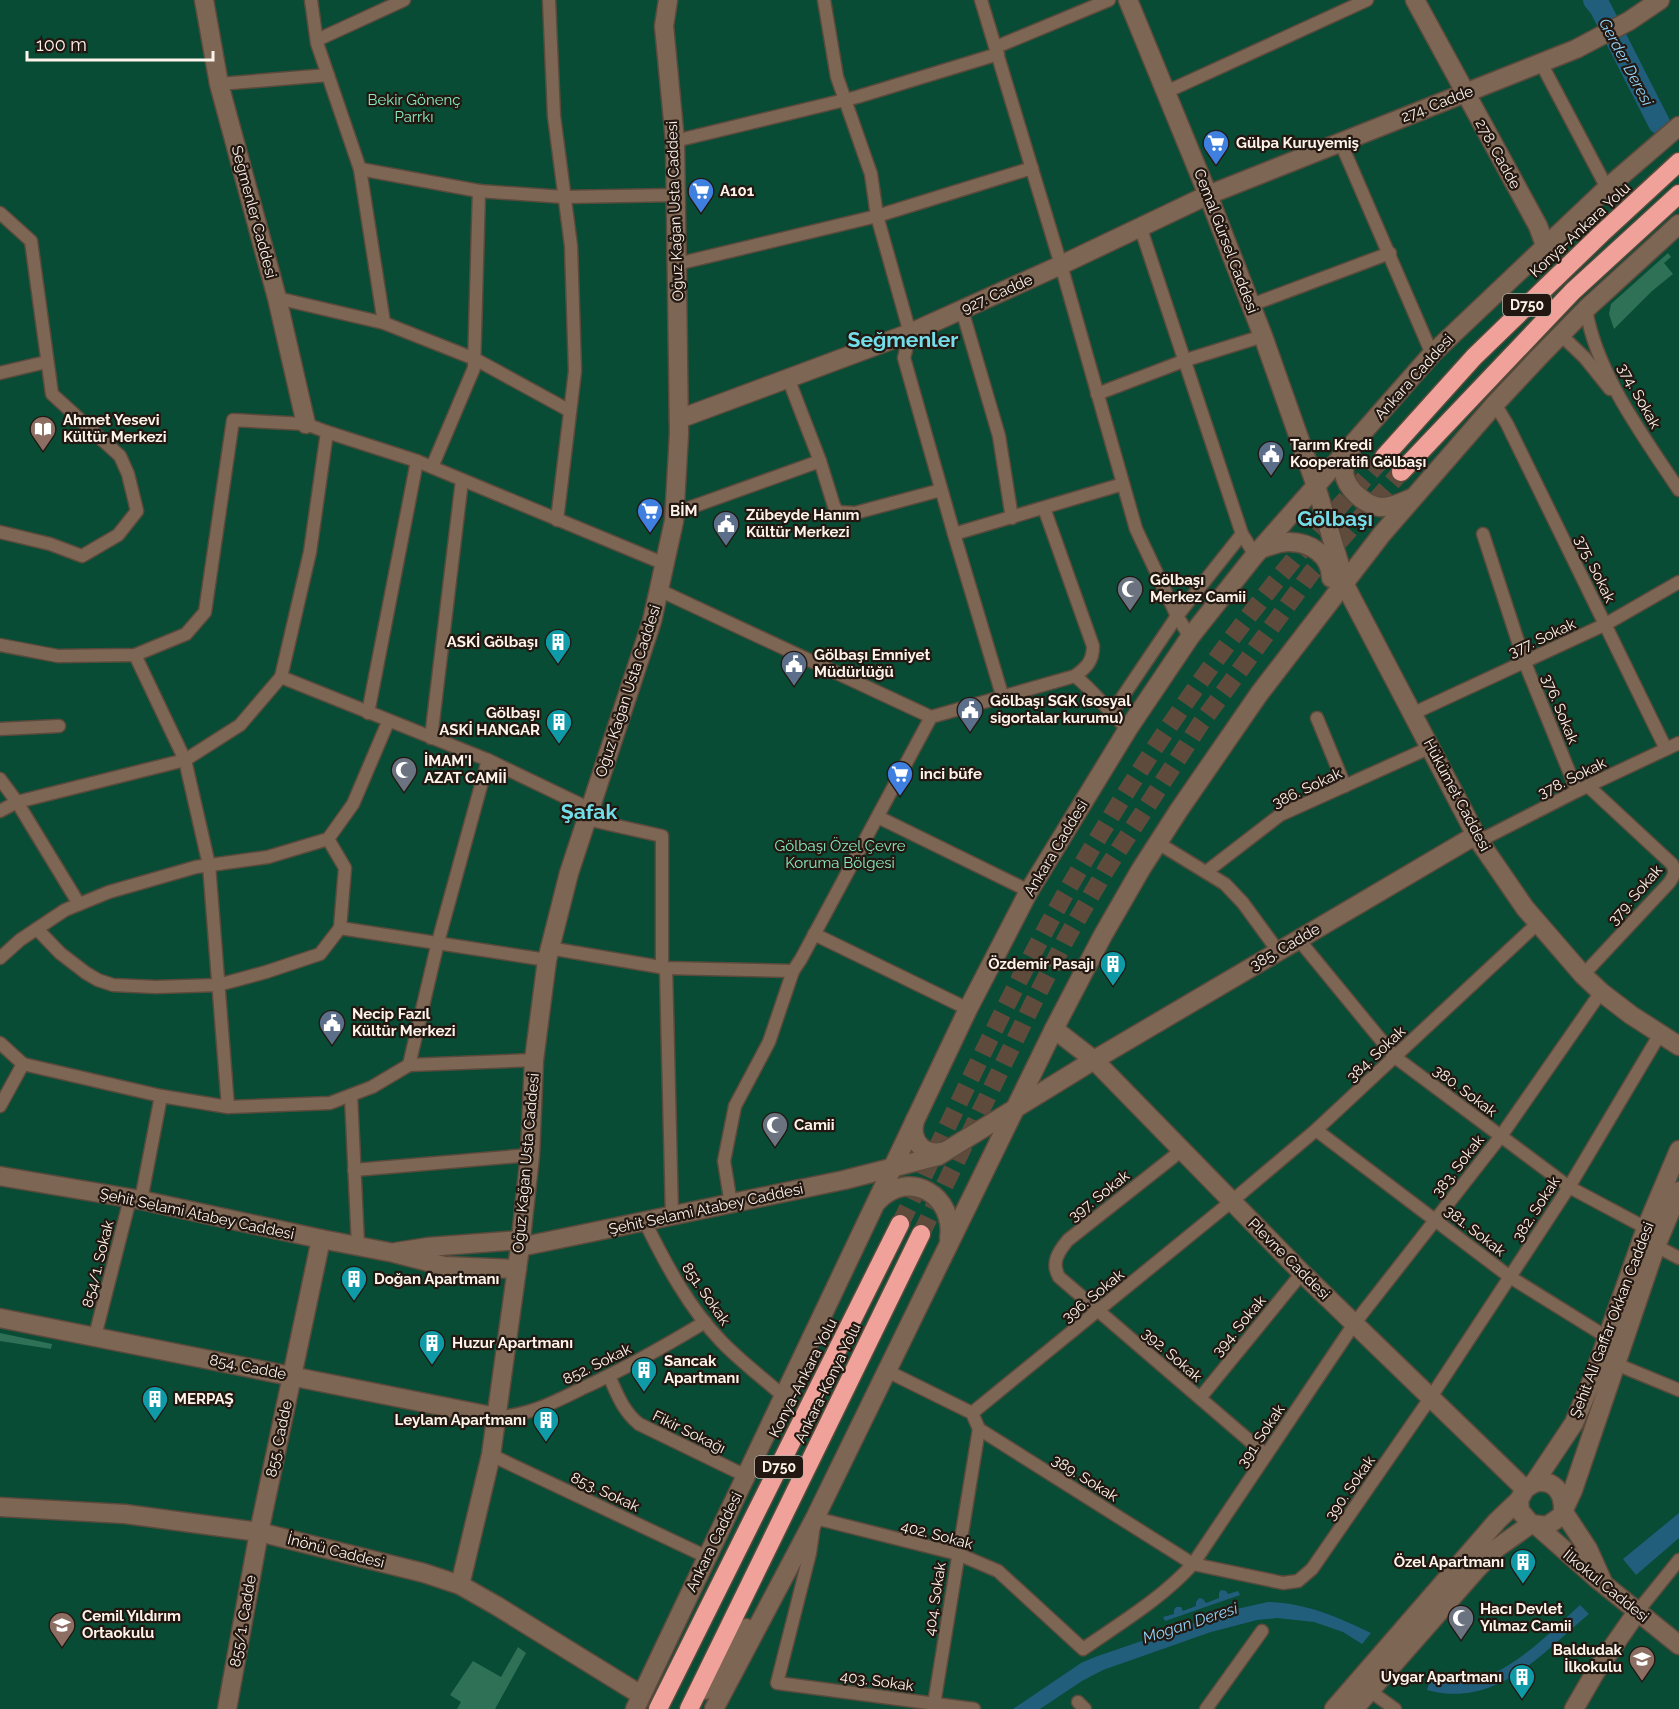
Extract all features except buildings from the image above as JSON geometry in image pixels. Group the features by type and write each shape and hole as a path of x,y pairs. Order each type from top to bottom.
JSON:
{"highway":[{"name":"Konya-Ankara Yolu","path":"1384,457 1474,357 1578,255 1679,162"},
{"name":"D750","path":"1401,472 1573,291 1679,194"},
{"name":"Konya-Ankara Yolu","path":"658,1709 900,1224"},
{"name":"Ankara-Konya Yolu","path":"691,1709 921,1234"}],"street":[{"name":"Seğmenler Caddesi","path":"204,0 219,84 277,298 306,424"},
{"path":"311,0 316,40 360,169 384,323"},
{"path":"316,40 404,0"},
{"path":"549,0 554,116 571,246 574,371 558,520"},
{"path":"660,0 664,26"},
{"name":"Oğuz Kağan Usta Caddesi","path":"460,1586 491,1455 517,1269 530,1155 534,1060 548,954 568,873 652,621 675,513 679,419 677,264 675,141 664,26 668,0"},
{"path":"824,0 837,77 871,174 877,216 910,333 904,358 1003,698"},
{"path":"981,0 1061,265 1136,529 1177,616 1190,637"},
{"path":"675,141 844,99 997,51 1109,0"},
{"name":"Cemal Gürsel Caddesi","path":"1128,0 1263,336 1316,486"},
{"path":"1166,92 1367,0"},
{"name":"278. Cadde","path":"1415,0 1538,226 1545,245"},
{"name":"274. Cadde","path":"1208,195 1576,49 1660,0"},
{"path":"1541,63 1611,184 1679,141"},
{"path":"219,84 328,75"},
{"name":"Ankara Caddesi","path":"638,1702 968,1009 1029,891 1128,729 1190,637 1258,552 1432,354 1611,184 1679,126"},
{"path":"1340,141 1432,354"},
{"path":"677,264 877,216 1032,168"},
{"path":"360,169 479,191 564,197 675,195"},
{"path":"432,467 474,368 479,191"},
{"name":"927. Cadde","path":"679,419 910,333 1208,195"},
{"path":"0,213 31,241 52,394 120,456 128,474 137,511 118,535 82,556 50,544 0,532"},
{"path":"714,1709 815,1518 1054,1029 1103,935 1158,843 1259,694 1344,581 1414,497 1495,404 1586,309 1679,224"},
{"path":"1140,226 1242,534 1258,552 1287,542 1300,543 1312,547 1326,559 1331,572 1331,584 1328,597 1313,623"},
{"path":"1251,305 1390,253"},
{"path":"277,298 384,323 475,358 570,411"},
{"name":"374. Sokak","path":"1586,309 1593,338 1626,409 1679,490"},
{"path":"962,310 999,436 1012,518"},
{"path":"1561,335 1586,358 1626,409"},
{"path":"1097,394 1186,360 1263,336"},
{"path":"0,373 46,362"},
{"path":"788,378 838,512 846,514 941,490"},
{"name":"375. Sokak","path":"1495,404 1507,424 1666,748"},
{"path":"0,645 58,656 135,655 186,634 205,612 233,420 306,424 417,461 665,564"},
{"path":"0,811 17,802 184,760 240,725 281,677 310,552 327,432"},
{"path":"1354,443 1345,461 1344,471 1355,493 1378,507 1389,507 1414,497"},
{"path":"368,713 417,461"},
{"path":"675,513 820,461"},
{"path":"431,738 462,480"},
{"path":"954,534 1123,484"},
{"name":"Hükümet Caddesi","path":"1316,486 1344,581 1478,838 1537,924 1583,975 1601,993 1679,1046"},
{"path":"659,590 931,717 1075,676 1087,667 1093,656 1093,646 1044,508"},
{"path":"1111,714 1177,616 1242,534"},
{"name":"376. Sokak","path":"1483,534 1525,663 1583,788"},
{"name":"377. Sokak","path":"1414,714 1605,624 1679,582"},
{"path":"135,655 184,760 209,865 228,1107"},
{"path":"1075,676 1128,729"},
{"path":"281,677 388,722 488,760 588,814 662,836 672,1216"},
{"path":"731,1204 724,1161 735,1106 768,1042 793,971 931,717"},
{"path":"1317,718 1345,786"},
{"path":"0,958 20,940 65,910 109,892 209,865 268,857 328,838 353,804 388,722"},
{"path":"0,729 59,726"},
{"name":"378. Sokak","path":"1478,838 1679,743"},
{"name":"386. Sokak","path":"1206,872 1280,815 1431,747"},
{"path":"409,1065 438,942 488,760"},
{"path":"0,779 17,802 79,904"},
{"name":"379. Sokak","path":"1583,788 1675,869 1674,876 1669,883 1583,975"},
{"path":"878,817 1029,891"},
{"path":"37,929 86,973 114,985 156,987 218,985 266,972 320,954 340,928 345,868 328,838"},
{"name":"385. Cadde","path":"1014,1110 1278,951 1478,838"},
{"path":"1158,843 1225,884 1243,903 1278,951"},
{"name":"384. Sokak","path":"1232,1201 1316,1130 1537,924"},
{"path":"340,928 438,942 664,968 793,971"},
{"path":"814,934 968,1009"},
{"name":"380. Sokak","path":"1299,940 1395,1057 1569,1187 1646,1228"},
{"name":"383. Sokak","path":"1354,1324 1501,1136 1601,993"},
{"name":"Plevne Caddesi","path":"1054,1029 1094,1060 1302,1273 1526,1491"},
{"name":"382. Sokak","path":"1431,1397 1569,1187 1660,1034"},
{"path":"0,1043 22,1064 161,1096 228,1107 330,1103 372,1087 409,1065 534,1060"},
{"path":"0,1106 22,1064"},
{"name":"854/1. Sokak","path":"95,1336 136,1199 161,1096"},
{"path":"351,1096 358,1245"},
{"name":"Şehit Selami Atabey Caddesi","path":"394,1252 428,1247 520,1244 672,1216 891,1170 950,1150 1014,1110"},
{"path":"915,1118 912,1131 918,1144 933,1152 950,1150"},
{"name":"381. Sokak","path":"1316,1130 1510,1277 1614,1342"},
{"name":"397. Sokak","path":"1059,1277 1054,1264 1068,1240 1182,1150"},
{"name":"Şehit Ali Gaffar Okkan Caddesi","path":"1563,1511 1581,1470 1616,1364 1614,1342 1646,1228 1679,1150"},
{"path":"354,1170 530,1155"},
{"name":"Şehit Selami Atabey Caddesi","path":"0,1176 136,1199 321,1239 394,1252 444,1266 517,1269"},
{"path":"844,1180 858,1181 867,1186 872,1194 873,1206"},
{"path":"873,1206 888,1192 901,1186 914,1186 930,1193 942,1204 949,1217 951,1231 948,1247"},
{"name":"Şehit Ali Gaffar Okkan Caddesi","path":"1334,1709 1497,1521 1526,1491 1574,1423 1593,1378 1614,1342 1679,1191"},
{"name":"396. Sokak","path":"972,1413 1232,1201"},
{"name":"851. Sokak","path":"645,1221 672,1274 705,1322 721,1341 783,1396"},
{"name":"855. Cadde","path":"259,1532 321,1239"},
{"path":"1656,1246 1679,1258"},
{"name":"394. Sokak","path":"1200,1398 1302,1273"},
{"name":"392. Sokak","path":"1059,1277 1266,1455"},
{"name":"854. Cadde","path":"0,1318 496,1417"},
{"name":"852. Sokak","path":"496,1417 531,1412 645,1358 705,1322"},
{"name":"391. Sokak","path":"1122,1623 1157,1599 1193,1564 1354,1324"},
{"path":"1616,1364 1679,1390"},
{"path":"886,1371 972,1413 979,1429"},
{"name":"Fikir Sokağı","path":"609,1376 621,1405 639,1424 746,1476"},
{"name":"390. Sokak","path":"1283,1583 1298,1581 1312,1569 1431,1397"},
{"name":"389. Sokak","path":"979,1429 1193,1564 1283,1583"},
{"name":"404. Sokak","path":"934,1704 979,1429"},
{"name":"853. Sokak","path":"491,1455 707,1557"},
{"path":"1354,1709 1417,1635 1497,1548 1534,1525 1553,1524 1563,1511 1564,1500 1559,1490 1550,1483 1526,1491 1520,1511 1534,1525"},
{"name":"İnönü Caddesi","path":"0,1507 124,1514 259,1532 424,1573 460,1586 497,1606 638,1702"},
{"path":"1563,1511 1588,1549 1604,1584"},
{"name":"402. Sokak","path":"815,1518 958,1554 998,1571 1083,1649 1122,1623"},
{"name":"403. Sokak","path":"815,1518 810,1553 777,1683 974,1709"},
{"name":"İlkokul Caddesi","path":"1534,1525 1679,1645"},
{"name":"855/1. Cadde","path":"227,1709 259,1532"},
{"path":"691,1709 802,1544"},
{"path":"1574,1709 1596,1671 1637,1612 1679,1560"},
{"path":"1206,1709 1262,1631"},
{"path":"1370,1691 1395,1709"}],"green space":[{"name":"Gölbaşı Özel Çevre Koruma Bölgesi","path":"0,0 1679,0 1679,1709 0,1709"},
{"path":"1668,253 1671,257 1664,263 1673,274 1652,291 1614,329 1609,314 1611,304"},
{"path":"0,1333 52,1344 51,1349 0,1341"},
{"path":"518,1647 526,1653 495,1709 457,1709 461,1702 450,1695 473,1661 501,1677"}],"water":[{"path":"1679,1513 1679,1538 1636,1575 1623,1559"},
{"path":"1221,1590 1228,1594 1238,1591 1240,1595 1165,1621 1163,1617 1174,1614 1176,1607 1181,1607 1183,1611 1196,1606 1199,1598 1206,1603 1219,1598"},
{"path":"1268,1602 1308,1608 1371,1633 1362,1644 1343,1632 1314,1622 1277,1618 1257,1620 1211,1632 1103,1670 1040,1709 1013,1709 1081,1663 1095,1657 1232,1610"},
{"path":"1580,1605 1589,1614 1535,1661 1516,1674 1496,1685 1475,1692 1452,1694 1427,1690 1431,1676 1451,1681 1464,1681 1496,1672 1527,1652"}],"waterway":[{"name":"Gerder Deresi","path":"1594,0 1600,7 1659,123"}],"tunnel":[{"path":"900,1224 1021,977 1064,896 1118,805 1207,672 1271,587 1384,457"},
{"path":"921,1234 1032,1005 1067,937 1107,868 1201,723 1312,572 1401,472"}],"place":[{"name":"Gülpa Kuruyemiş","path":"1216,166"},
{"name":"A101","path":"701,214"},
{"name":"Ahmet Yesevi Kültür Merkezi","path":"43,452"},
{"name":"Tarım Kredi Kooperatifi Gölbaşı","path":"1271,477"},
{"name":"BİM","path":"650,534"},
{"name":"Zübeyde Hanım Kültür Merkezi","path":"726,547"},
{"name":"Gölbaşı Merkez Camii","path":"1130,612"},
{"name":"ASKİ Gölbaşı","path":"558,665"},
{"name":"Gölbaşı Emniyet Müdürlüğü","path":"794,687"},
{"name":"Gölbaşı SGK (sosyal sigortalar kurumu)","path":"970,733"},
{"name":"Gölbaşı ASKİ HANGAR","path":"559,745"},
{"name":"İMAM'I AZAT CAMİİ","path":"404,793"},
{"name":"inci büfe","path":"900,797"},
{"name":"Özdemir Pasajı","path":"1113,987"},
{"name":"Necip Fazıl Kültür Merkezi","path":"332,1046"},
{"name":"Camii","path":"775,1148"},
{"name":"Doğan Apartmanı","path":"354,1302"},
{"name":"Huzur Apartmanı","path":"432,1366"},
{"name":"Sancak Apartmanı","path":"644,1393"},
{"name":"MERPAŞ","path":"155,1422"},
{"name":"Leylam Apartmanı","path":"546,1443"},
{"name":"Özel Apartmanı","path":"1523,1585"},
{"name":"Hacı Devlet Yılmaz Camii","path":"1461,1641"},
{"name":"Cemil Yıldırım Ortaokulu","path":"62,1648"},
{"name":"Baldudak İlkokulu","path":"1642,1682"},
{"name":"Uygar Apartmanı","path":"1522,1700"}],"district":[{"name":"Seğmenler","path":"903,339"},
{"name":"Gölbaşı","path":"1335,518"},
{"name":"Şafak","path":"589,811"}],"park label":[{"name":"Bekir Gönenç Parrkı","path":"414,108"}],"water label":[{"name":"Mogan Deresi","path":"1190,1623"}]}
